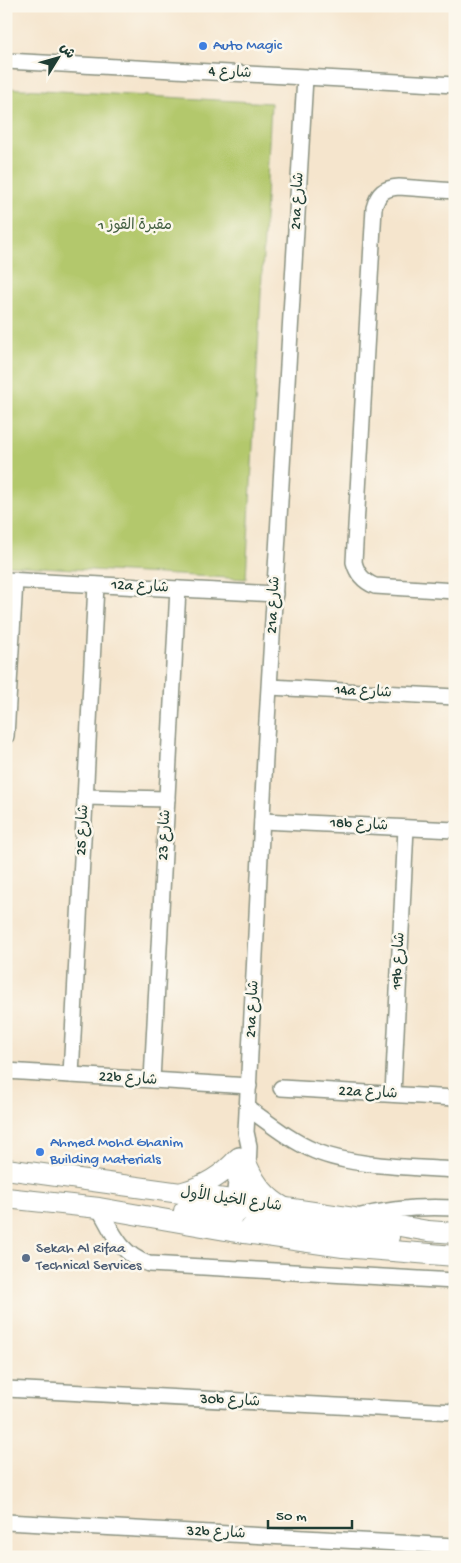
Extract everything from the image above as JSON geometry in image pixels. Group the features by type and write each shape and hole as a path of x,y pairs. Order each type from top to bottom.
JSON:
{"main road":[{"path":"181,1193 202,1186 243,1163 266,1196 285,1208"},
{"name":"شارع الخيل الأول","path":"6,1170 181,1193 238,1216 343,1247 454,1257"},
{"name":"شارع الخيل الأول","path":"6,1198 99,1208 129,1214 238,1216 285,1208 354,1218 428,1232 455,1233"},
{"path":"238,1216 256,1223 271,1220 328,1230 399,1238 428,1232"}],"street":[{"name":"شارع 4","path":"6,61 455,85"},
{"name":"21a شارع","path":"238,1216 243,1163 240,1144 246,1132 248,1108 262,820 305,78"},
{"path":"455,191 399,187 390,188 382,192 376,199 354,562 360,577 375,586 455,591"},
{"name":"12a شارع","path":"11,580 275,594"},
{"path":"6,736 11,580"},
{"name":"شارع 25","path":"71,1075 96,585"},
{"name":"شارع 23","path":"152,1080 178,589"},
{"name":"14a شارع","path":"270,687 455,697"},
{"path":"455,690 455,697"},
{"path":"85,797 167,799"},
{"name":"18b شارع","path":"262,820 455,830"},
{"name":"19b شارع","path":"393,1094 406,828"},
{"name":"22b شارع","path":"6,1071 249,1086"},
{"name":"22a شارع","path":"281,1088 455,1098"},
{"path":"248,1108 303,1145 328,1156 387,1165 455,1170"},
{"path":"354,1218 421,1206 455,1208"},
{"path":"99,1208 120,1246 128,1254 149,1264 455,1282"},
{"name":"30b شارع","path":"6,1389 455,1412"},
{"name":"32b شارع","path":"6,1522 455,1546"}],"green space":[{"name":"مقبرة القوز 1","path":"6,88 271,103 246,579 6,565"}],"place":[{"name":"Auto Magic","path":"203,46"},
{"name":"Ahmed Mohd Ghanim Building Materials","path":"40,1152"},
{"name":"Sekah Al Rifaa Technical Services","path":"26,1258"}]}
